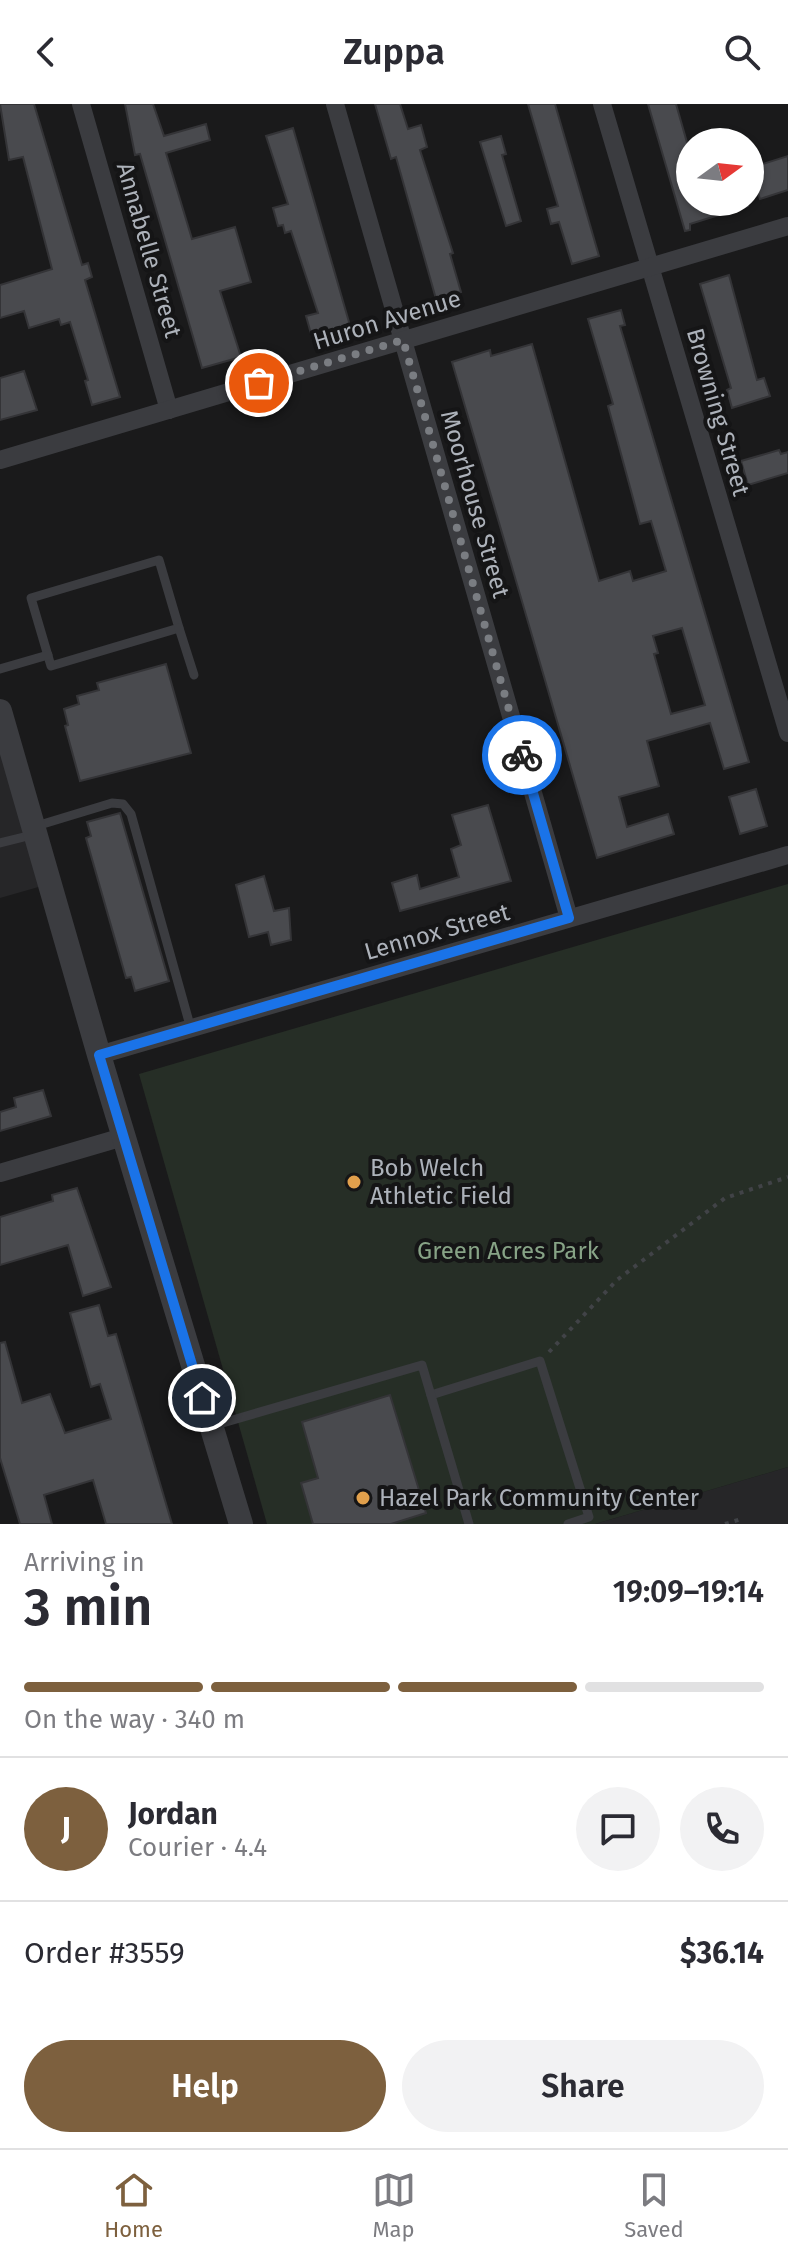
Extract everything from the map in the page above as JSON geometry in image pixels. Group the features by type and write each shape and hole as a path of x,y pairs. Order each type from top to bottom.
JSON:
{"street":[{"name":"Annabelle Street","path":"81,104 169,410"},
{"name":"Moorhouse Street","path":"335,104 569,918"},
{"name":"Browning Street","path":"602,104 788,733"},
{"name":"Huron Avenue","path":"0,460 788,226"},
{"path":"0,711 123,1137 241,1524"},
{"name":"Lennox Street","path":"99,1055 788,855"},
{"path":"0,1173 123,1137"}],"lane":[{"path":"179,628 51,666 31,598 159,560 194,675"},
{"path":"0,669 48,655"},
{"path":"0,843 112,803 123,804 131,814 191,1029"},
{"path":"431,1395 540,1361 589,1517 568,1524"},
{"path":"211,1427 422,1365 469,1524"}],"path":[{"path":"540,1361 617,1280 725,1198 788,1177"},
{"path":"725,1524 741,1519"}],"shaded area":[{"path":"0,741 42,886 0,898"},
{"path":"788,1467 788,1524 595,1524"}],"green space":[{"name":"Green Acres Park","path":"788,884 788,1467 595,1524 267,1524 139,1074"}],"building":[{"path":"0,104 34,104 82,265 88,263 92,277 85,280 120,397 92,405 85,381 88,380 70,322 61,325 59,319 29,328 24,311 0,318 0,285 52,269 23,157 9,160"},
{"path":"125,104 153,104 164,136 206,124 210,140 166,153 192,239 235,227 251,282 220,291 241,357 202,368 140,154 135,155"},
{"path":"375,104 400,104 408,129 421,125 427,147 420,150 453,253 450,254 461,292 436,299 396,157 391,159"},
{"path":"528,104 555,104 599,256 572,264 559,222 551,224 547,209 558,206"},
{"path":"648,104 676,104 683,128 676,128 676,200"},
{"path":"293,128 351,329 313,341 306,316 318,313 291,231 285,233 283,225 278,226 273,208 288,204 266,136"},
{"path":"501,136 506,154 502,155 521,221 506,226 480,142"},
{"path":"788,156 788,190 764,198 764,164"},
{"path":"681,216 716,216 690,224 690,230 685,231"},
{"path":"729,275 757,380 764,378 770,396 732,408 727,390 731,388 700,284"},
{"path":"621,310 625,325 620,326 749,762 724,769 710,723 647,741 659,786 619,797 627,827 668,814 674,834 597,858 452,362 490,350 491,356 532,344 599,581 630,571 633,581 666,571 651,521 640,524 608,406 613,404 588,319","holes":["682,628 705,705 671,714 654,654 658,653 653,636"]},
{"path":"24,371 37,410 0,420 0,378"},
{"path":"779,450 781,454 788,452 788,473 748,485 741,461"},
{"path":"166,664 191,753 80,781 65,726 68,725 64,709 79,704 77,696 99,690 97,683"},
{"path":"756,789 767,826 740,834 729,797"},
{"path":"488,805 511,881 400,911 392,883 417,875 420,889 459,877 451,849 461,845 452,815"},
{"path":"120,813 169,981 135,991 131,977 126,978 86,838 91,836 87,822"},
{"path":"264,876 274,911 289,908 291,940 271,945 268,932 249,937 236,885"},
{"path":"43,1090 51,1116 0,1131 0,1112 16,1107 14,1098"},
{"path":"77,1188 111,1287 83,1296 68,1245 0,1265 0,1217 53,1201 52,1195"},
{"path":"99,1305 108,1336 116,1334 172,1524 106,1524 93,1480 44,1495 52,1524 20,1524 0,1458 0,1343 5,1342 22,1403 50,1394 65,1433 111,1419 100,1384 91,1387 70,1313"},
{"path":"390,1395 426,1513 391,1524 313,1524 301,1483 318,1478 302,1422"}],"way so far":[{"path":"259,383 403,340 522,755"}],"place":[{"name":"Bob Welch Athletic Field","path":"354,1182"},
{"name":"Hazel Park Community Center","path":"363,1498"}],"route":[{"path":"202,1398 99,1055 569,918 522,755"}]}
